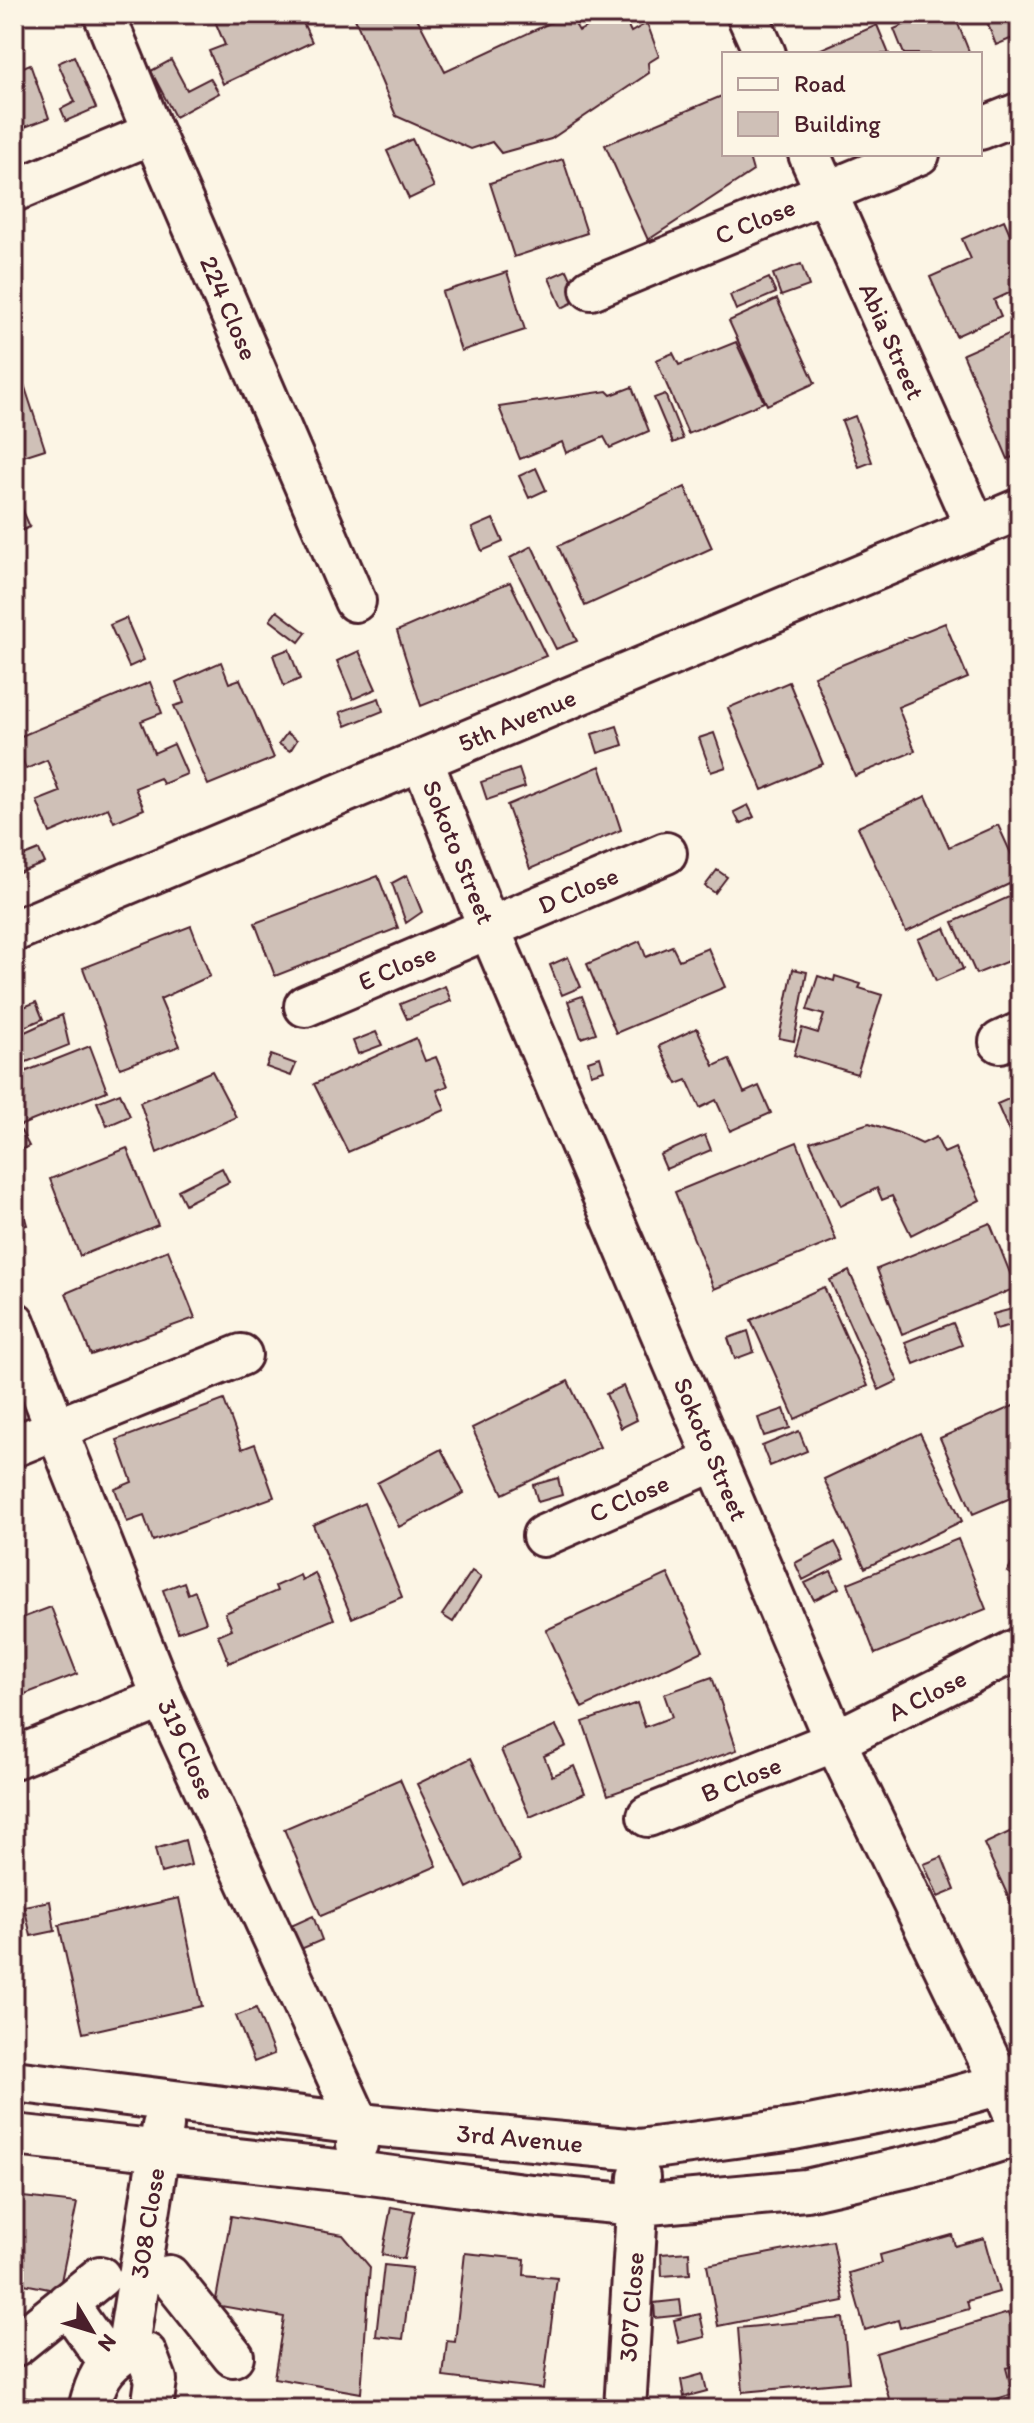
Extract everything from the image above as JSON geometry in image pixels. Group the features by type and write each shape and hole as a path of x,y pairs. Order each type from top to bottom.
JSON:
{"street":[{"name":"224 Close","path":"104,14 355,601"},
{"path":"747,14 764,52"},
{"path":"982,128 1020,113"},
{"path":"14,191 153,133"},
{"name":"Abia Street","path":"810,156 976,528"},
{"name":"C Close","path":"591,289 914,156"},
{"name":"5th Avenue","path":"14,931 1020,509"},
{"name":"Sokoto Street","path":"422,760 489,928 835,1741 1011,2078 1020,2128"},
{"name":"D Close","path":"489,928 666,853"},
{"name":"E Close","path":"305,1006 489,928"},
{"name":"319 Close","path":"14,1322 163,1698 359,2124 355,2172"},
{"path":"14,1446 241,1355"},
{"name":"C Close","path":"543,1536 716,1460"},
{"name":"A Close","path":"835,1741 1020,1648"},
{"path":"14,1758 163,1698"},
{"name":"B Close","path":"648,1816 835,1741"},
{"name":"3rd Avenue","path":"14,2081 359,2124 639,2150 794,2129 951,2098 1011,2078"},
{"name":"308 Close","path":"127,2356 152,2286 159,2150 168,2099"},
{"name":"3rd Avenue","path":"14,2135 638,2205 806,2190 943,2159 1020,2134"},
{"name":"307 Close","path":"625,2409 639,2150"},
{"path":"16,2345 100,2277"},
{"path":"152,2286 200,2315 233,2356"},
{"path":"67,2303 156,2380 152,2409"},
{"path":"89,2409 95,2386 127,2356 200,2315"}],"building":[{"path":"212,14 299,14 312,42 223,84 209,51 225,45"},
{"path":"353,14 415,14 445,72 569,14 579,31 609,14 622,14 631,32 647,23 659,56 648,63 649,73 551,139 501,153 492,142 471,149 396,116"},
{"path":"929,14 954,14 969,52 903,52 894,29"},
{"path":"984,14 1020,14 1020,35 996,45"},
{"path":"877,25 888,52 814,52"},
{"path":"74,56 96,108 66,121 61,109 75,102 58,63"},
{"path":"171,60 187,90 210,78 219,93 175,117 151,71"},
{"path":"30,64 49,118 14,131 14,71"},
{"path":"722,96 722,156 749,156 753,171 648,240 605,145"},
{"path":"412,139 434,187 409,199 387,151"},
{"path":"563,159 587,233 514,257 490,183"},
{"path":"1004,220 1014,243 1020,240 1020,288 994,300 1001,316 956,336 930,277 971,259 962,239"},
{"path":"801,264 809,286 781,296 773,274"},
{"path":"567,270 580,299 562,308 549,278"},
{"path":"507,272 525,330 461,351 442,292"},
{"path":"769,278 776,293 736,310 730,295"},
{"path":"777,299 815,383 767,405 729,321"},
{"path":"1020,329 1020,454 1008,459 963,354"},
{"path":"736,342 764,402 688,434 656,360 673,353 679,365"},
{"path":"20,372 45,449 14,459 14,374"},
{"path":"632,387 649,431 610,448 604,437 566,453 562,442 520,459 499,407 607,391 611,395"},
{"path":"665,394 683,439 673,443 654,398"},
{"path":"855,416 872,462 859,467 842,421"},
{"path":"536,468 546,490 529,498 519,476"},
{"path":"685,487 712,548 585,606 558,546"},
{"path":"20,504 30,527 14,534 14,507"},
{"path":"493,519 503,542 482,551 472,528"},
{"path":"532,546 577,641 556,649 510,558"},
{"path":"510,582 546,656 421,706 397,631"},
{"path":"277,611 306,633 299,642 270,620"},
{"path":"126,618 144,660 129,667 110,625"},
{"path":"945,623 968,678 898,707 915,751 855,776 814,676"},
{"path":"289,649 300,679 284,686 273,655"},
{"path":"359,651 376,689 353,699 337,661"},
{"path":"221,662 229,683 240,679 274,758 208,785 174,706 184,703 176,682"},
{"path":"150,682 162,713 141,721 154,753 174,744 187,774 163,784 160,778 135,788 144,809 114,822 108,808 50,833 37,801 60,792 47,760 26,769 14,739"},
{"path":"789,682 823,764 762,790 728,708"},
{"path":"379,698 383,711 346,726 340,712"},
{"path":"617,726 623,745 598,753 592,734"},
{"path":"287,733 297,740 290,751 279,744"},
{"path":"714,733 726,767 711,772 699,738"},
{"path":"600,766 621,830 530,869 507,805"},
{"path":"519,769 525,787 487,800 481,782"},
{"path":"926,796 949,847 998,825 1020,879 906,932 858,827"},
{"path":"748,805 754,817 740,824 734,812"},
{"path":"39,850 45,863 14,875 14,860"},
{"path":"717,870 727,877 715,893 705,886"},
{"path":"407,875 422,912 406,923 392,883"},
{"path":"378,876 398,928 275,976 255,923"},
{"path":"1020,892 1020,978 1016,980 1008,961 976,974 953,922"},
{"path":"191,926 210,976 160,999 180,1046 120,1068 83,968"},
{"path":"945,928 963,969 936,981 918,939"},
{"path":"640,941 646,957 672,946 679,960 708,948 725,987 616,1033 587,964"},
{"path":"568,957 581,987 562,995 550,965"},
{"path":"793,969 807,972 794,1041 779,1038"},
{"path":"818,976 834,981 835,976 882,995 857,1074 794,1055 802,1028 818,1033 824,1015 807,1010"},
{"path":"445,986 451,1001 407,1019 400,1004"},
{"path":"582,996 596,1033 581,1038 568,1001"},
{"path":"36,1002 43,1019 14,1031 14,1011"},
{"path":"62,1015 69,1045 14,1067 14,1037"},
{"path":"697,1028 714,1066 729,1059 744,1093 759,1086 771,1113 730,1131 716,1100 700,1108 687,1080 677,1084 659,1046"},
{"path":"376,1032 382,1045 358,1054 353,1041"},
{"path":"416,1038 425,1061 436,1057 448,1086 437,1090 445,1110 348,1152 314,1084"},
{"path":"90,1046 107,1091 14,1128 14,1076"},
{"path":"271,1055 296,1064 291,1076 266,1067"},
{"path":"600,1057 604,1070 591,1074 588,1061"},
{"path":"212,1071 236,1117 157,1153 140,1102"},
{"path":"120,1093 130,1116 107,1126 97,1102"},
{"path":"1020,1094 1020,1157 997,1104"},
{"path":"869,1123 922,1144 936,1137 944,1153 955,1148 980,1200 911,1235 892,1196 882,1200 877,1188 841,1206 810,1142"},
{"path":"21,1131 29,1146 14,1153 14,1134"},
{"path":"705,1135 711,1150 666,1169 660,1155"},
{"path":"797,1142 836,1240 714,1289 675,1192"},
{"path":"127,1148 158,1225 80,1256 50,1179"},
{"path":"222,1168 229,1182 185,1204 178,1190"},
{"path":"14,1178 27,1225 14,1228"},
{"path":"990,1223 1016,1288 902,1334 877,1269"},
{"path":"168,1250 195,1318 91,1355 66,1293"},
{"path":"849,1271 898,1381 879,1390 830,1280"},
{"path":"824,1287 868,1386 795,1419 751,1320"},
{"path":"1020,1307 1020,1323 996,1329 993,1314"},
{"path":"953,1323 962,1345 914,1364 905,1342"},
{"path":"748,1331 754,1352 735,1359 728,1338"},
{"path":"568,1381 600,1447 503,1494 472,1428"},
{"path":"623,1386 637,1420 621,1428 606,1394"},
{"path":"224,1400 242,1449 255,1444 274,1497 153,1541 144,1516 127,1522 115,1489 132,1482 117,1440"},
{"path":"1020,1403 1020,1494 973,1514 940,1438"},
{"path":"784,1409 790,1428 764,1436 758,1418"},
{"path":"799,1431 807,1451 770,1466 762,1446"},
{"path":"920,1433 962,1521 865,1568 824,1479"},
{"path":"441,1449 464,1493 399,1527 377,1483"},
{"path":"558,1478 562,1495 538,1502 533,1485"},
{"path":"364,1503 402,1597 352,1618 313,1525"},
{"path":"958,1539 986,1609 875,1654 848,1583"},
{"path":"835,1542 844,1559 803,1580 795,1563"},
{"path":"1020,1550 1020,1580 1007,1572"},
{"path":"472,1571 481,1577 453,1622 442,1615"},
{"path":"831,1571 839,1588 814,1600 805,1583"},
{"path":"315,1573 334,1619 229,1663 218,1635 232,1629 225,1613 277,1591 275,1586 300,1575 302,1580"},
{"path":"668,1574 703,1651 582,1708 546,1630"},
{"path":"184,1582 188,1594 195,1591 206,1622 178,1632 163,1590"},
{"path":"51,1607 77,1674 20,1696 14,1679 14,1621"},
{"path":"712,1677 737,1750 608,1795 583,1722 637,1703 645,1727 672,1717 664,1694"},
{"path":"556,1726 566,1746 544,1756 552,1776 574,1766 585,1793 530,1817 501,1750"},
{"path":"471,1758 520,1861 467,1888 417,1784"},
{"path":"400,1779 437,1866 321,1916 284,1829"},
{"path":"1020,1827 1020,1919 1019,1920 984,1844"},
{"path":"185,1840 191,1865 161,1873 155,1849"},
{"path":"942,1857 955,1890 938,1897 924,1864"},
{"path":"179,1898 202,2006 83,2033 59,1925"},
{"path":"50,1901 55,1931 31,1936 24,1906"},
{"path":"313,1916 322,1940 301,1949 291,1926"},
{"path":"256,2008 274,2054 254,2062 236,2016"},
{"path":"14,2196 77,2203 59,2291 14,2282"},
{"path":"391,2207 414,2211 404,2259 382,2255"},
{"path":"231,2216 343,2235 370,2267 361,2393 274,2378 284,2317 215,2305"},
{"path":"952,2235 955,2246 984,2238 999,2292 967,2301 969,2309 900,2328 898,2320 865,2330 849,2273 882,2263 880,2255"},
{"path":"833,2241 844,2301 718,2326 707,2265"},
{"path":"689,2252 690,2274 662,2276 661,2254"},
{"path":"465,2253 525,2259 524,2275 557,2278 543,2389 443,2377 447,2341 455,2342"},
{"path":"384,2265 412,2268 403,2339 376,2336"},
{"path":"680,2300 682,2315 655,2318 654,2303"},
{"path":"1008,2313 1020,2352 1020,2364 1006,2368 1013,2394 964,2409 892,2409 876,2353"},
{"path":"700,2314 705,2337 679,2343 674,2320"},
{"path":"843,2318 849,2382 743,2392 738,2328"},
{"path":"703,2374 707,2391 684,2397 681,2380"},
{"path":"14,2396 57,2402 56,2409 14,2409"}]}
